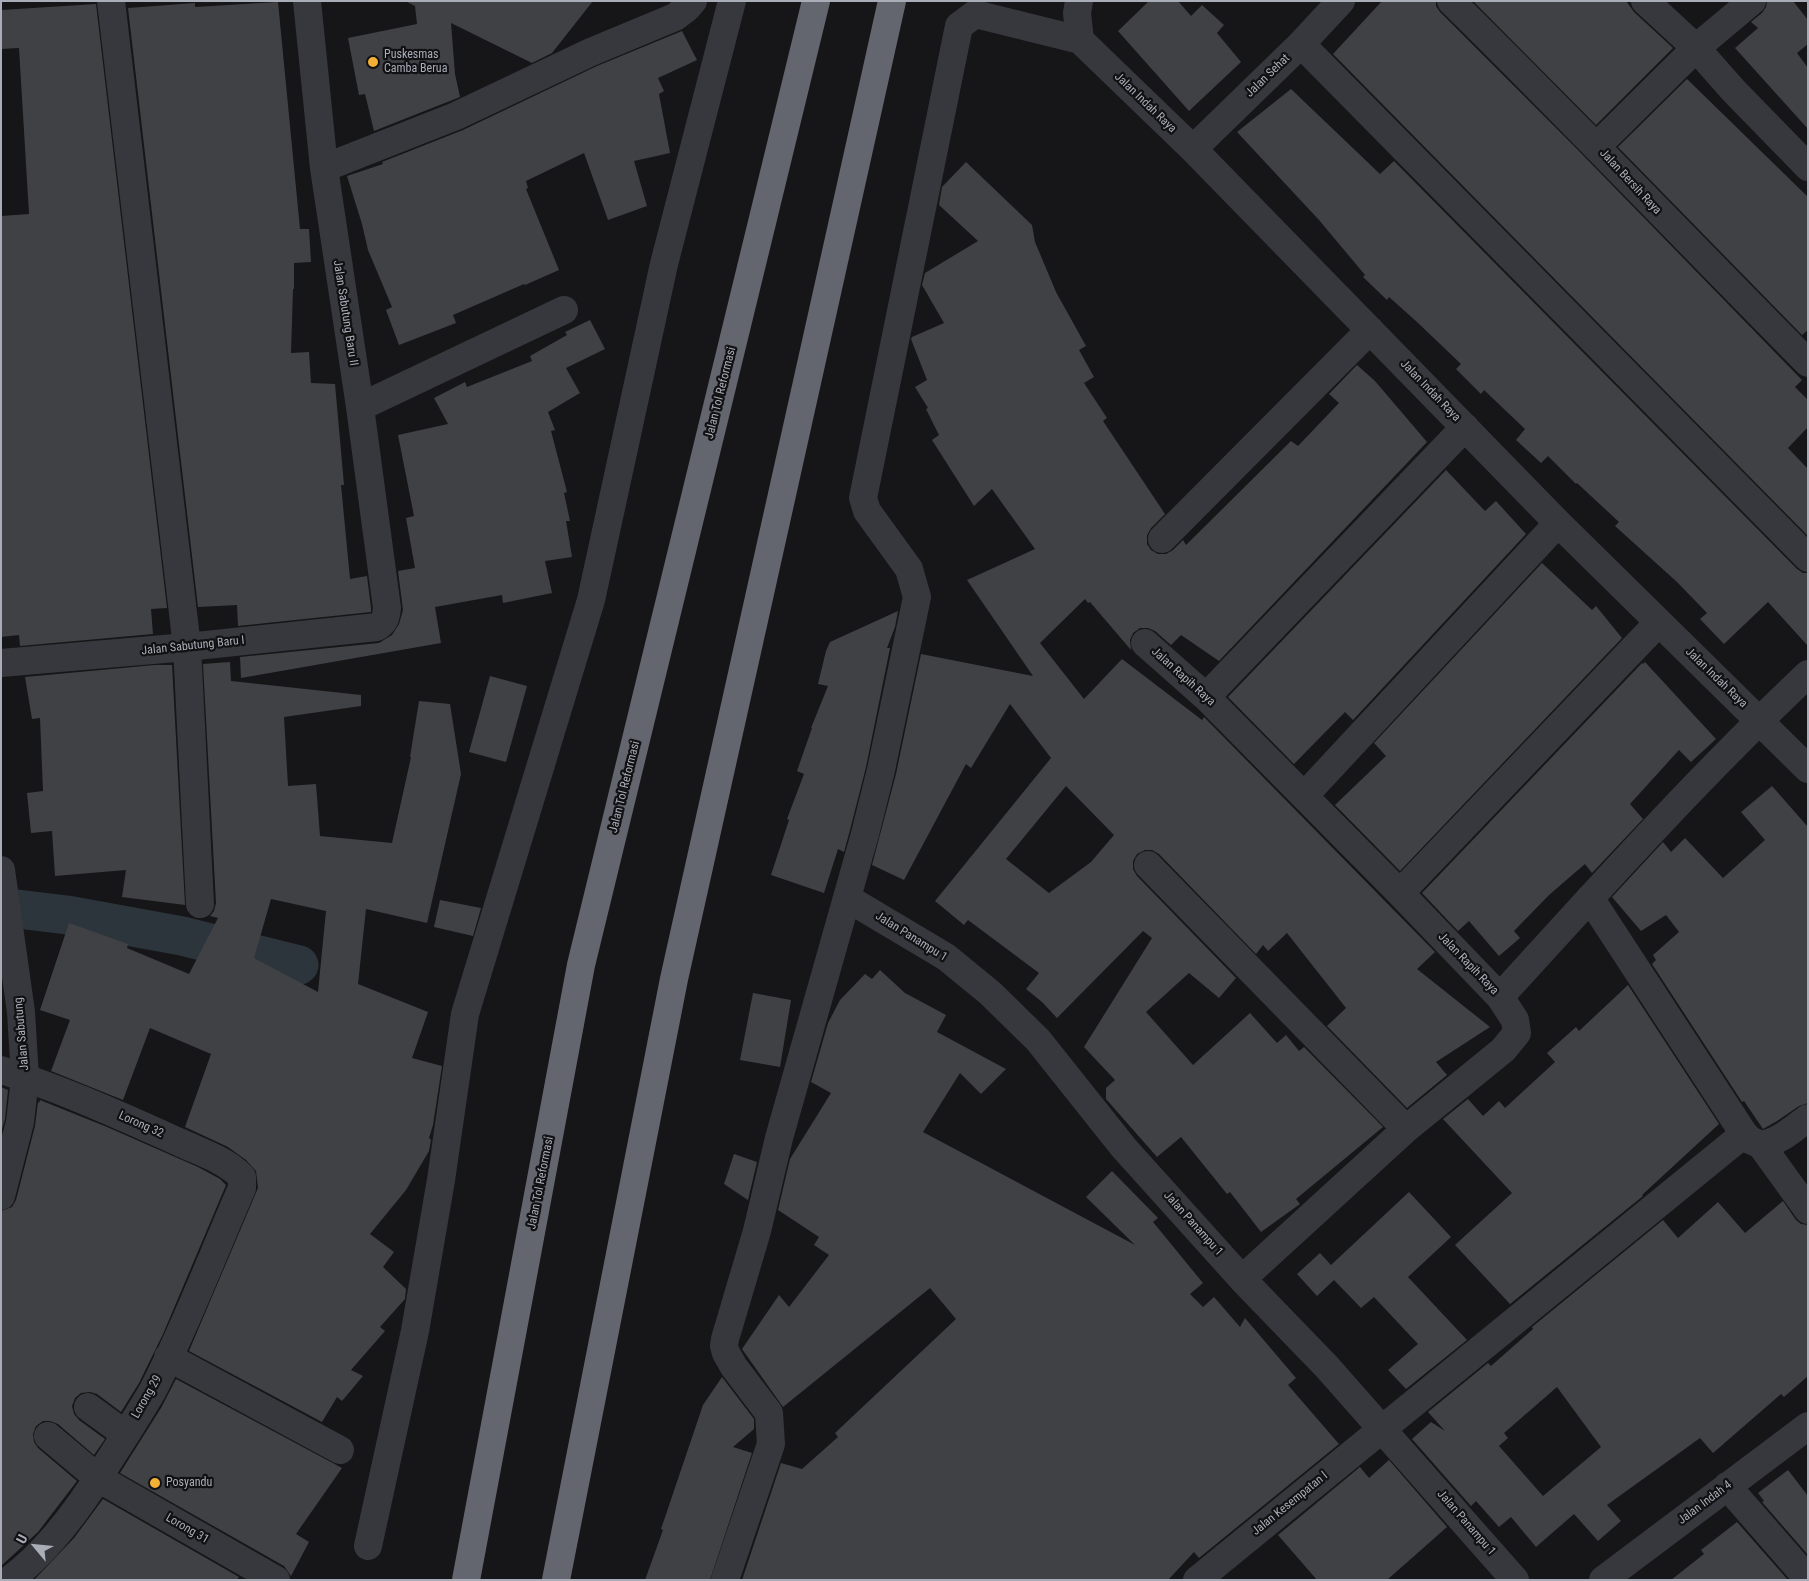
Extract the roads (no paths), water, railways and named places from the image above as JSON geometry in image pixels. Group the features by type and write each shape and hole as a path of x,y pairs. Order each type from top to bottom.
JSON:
{"highway":[{"name":"Jalan Tol Reformasi","path":"466,1580 581,966 816,1"},
{"path":"556,1580 674,979 892,1"}],"street":[{"path":"111,1 187,647 200,904"},
{"name":"Jalan Sabutung Baru II","path":"307,1 324,168 360,407 387,608 384,623"},
{"path":"324,168 456,116 591,52 675,17 693,1"},
{"path":"368,1546 414,1331 441,1180 465,1014 590,600 664,264 732,1"},
{"path":"725,1580 771,1444 769,1413 726,1354 725,1339 757,1231 779,1138 865,834 881,770 917,597 909,569 867,511 863,498 959,26 970,10 975,14 1080,40 1077,13 1079,1"},
{"name":"Jalan Sehat","path":"1193,149 1302,44 1341,1"},
{"name":"Jalan Bersih Raya","path":"1451,1 1597,146 1655,209 1808,363"},
{"path":"1645,1 1696,48 1733,90 1808,167"},
{"path":"1597,146 1696,48 1752,1"},
{"name":"Jalan Indah Raya","path":"1080,40 1193,149 1558,523 1808,769"},
{"path":"1302,44 1808,558"},
{"path":"360,407 564,310"},
{"path":"1162,539 1370,330"},
{"path":"1206,697 1465,427"},
{"path":"1304,796 1558,523"},
{"path":"1400,893 1659,622"},
{"name":"Jalan Sabutung Baru I","path":"1,663 187,647 377,627 384,623"},
{"name":"Jalan Rapih Raya","path":"1145,644 1206,697 1500,997 1515,1020 1517,1033 1503,1050 1406,1130 1242,1279"},
{"path":"1500,997 1590,898 1759,720 1808,674"},
{"path":"1148,865 1406,1130"},
{"name":"Jalan Sabutung","path":"1,870 21,1012 13,1074 20,1122 1,1196"},
{"name":"Jalan Panampu 1","path":"847,898 946,957 997,1000 1038,1040 1124,1148 1242,1279 1327,1367 1516,1580"},
{"path":"1590,898 1752,1139 1808,1210"},
{"name":"Lorong 32","path":"13,1074 128,1119 218,1160 235,1169 242,1177 242,1188"},
{"name":"Jalan Kesempatan l","path":"1197,1580 1383,1429 1752,1139 1769,1144 1808,1118"},
{"name":"Lorong 29","path":"15,1578 50,1543 69,1520 98,1478 152,1391 242,1188"},
{"path":"168,1357 340,1450"},
{"path":"88,1407 126,1434"},
{"name":"Jalan Indah 4","path":"1603,1580 1808,1426"},
{"name":"Lorong 31","path":"48,1436 98,1478 276,1580"},
{"path":"1727,1486 1808,1579"}],"waterway":[{"path":"1,907 67,915 182,936 299,965"}],"place":[{"name":"Puskesmas Camba Berua","path":"373,62"},
{"name":"Posyandu","path":"155,1483"}]}
